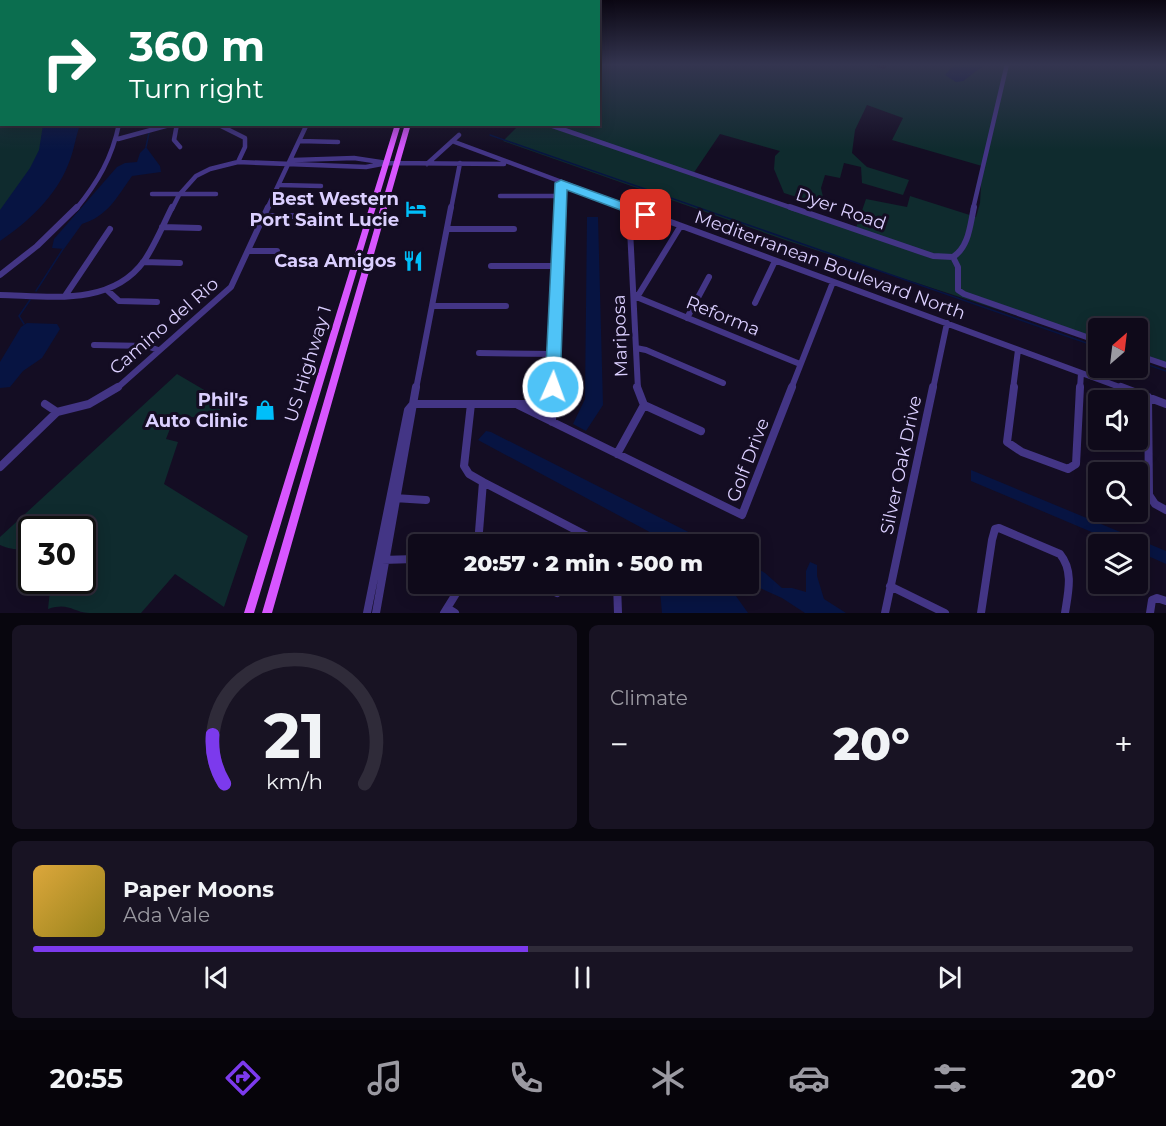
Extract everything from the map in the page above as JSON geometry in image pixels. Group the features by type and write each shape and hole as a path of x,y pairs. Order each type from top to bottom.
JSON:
{"main road":[{"name":"US Highway 1","path":"249,613 397,126"},
{"name":"US Highway 1","path":"267,613 407,126"},
{"path":"344,302 348,312 353,316"},
{"path":"339,319 345,323 348,333"}],"street":[{"path":"1000,93 965,245 961,252 953,257 958,267 958,290 1088,337"},
{"path":"0,275 54,232 95,185 118,139 119,126"},
{"path":"118,139 167,126"},
{"path":"175,126 174,140 180,147"},
{"path":"221,126 245,138 246,147 238,162"},
{"name":"Camino del Rio","path":"57,412 89,404 111,393 231,287 306,126"},
{"name":"Dyer Road","path":"553,126 933,256 953,257"},
{"path":"427,164 459,135"},
{"path":"300,141 338,142"},
{"name":"Mediterranean Boulevard North","path":"452,141 629,209 860,290 1128,390"},
{"path":"0,295 88,295 107,290 125,279 143,262 179,195 196,176 210,169 238,162 366,167 387,163 509,164"},
{"path":"376,613 382,560 414,410 413,404 460,163"},
{"path":"552,422 561,183"},
{"path":"280,185 321,186"},
{"path":"152,194 216,194"},
{"path":"500,196 561,196"},
{"name":"Mariposa","path":"629,209 638,386 644,405"},
{"path":"266,216 310,216"},
{"path":"162,227 199,228"},
{"path":"634,296 642,290 680,227"},
{"path":"65,296 110,229"},
{"path":"447,229 514,229"},
{"path":"249,251 277,251"},
{"path":"755,303 775,261"},
{"path":"143,262 180,263"},
{"path":"491,266 558,266"},
{"path":"687,318 709,277"},
{"name":"Golf Drive","path":"518,405 742,515 833,282"},
{"path":"107,290 119,301 158,302"},
{"name":"Reforma","path":"634,296 800,364"},
{"path":"432,306 506,306"},
{"name":"Silver Oak Drive","path":"885,613 947,323"},
{"path":"94,345 147,346 158,350"},
{"path":"636,348 646,350 723,383"},
{"path":"1018,350 1007,442 1022,452 1068,469 1076,464 1081,373"},
{"path":"479,353 554,354"},
{"path":"1148,359 1166,365"},
{"path":"1148,397 1149,495 1155,504 1166,510"},
{"name":"Mediterranean Boulevard North","path":"1148,397 1166,404"},
{"path":"0,468 57,412 45,404"},
{"name":"Golf Drive","path":"413,404 552,404"},
{"path":"471,404 464,466 469,474 584,534"},
{"path":"617,454 644,405 701,431"},
{"path":"479,534 483,482"},
{"path":"394,498 426,500"},
{"path":"981,613 992,540 995,529 999,528 1065,558 1068,567 1065,613"},
{"path":"382,560 408,560"},
{"path":"367,613 382,560"},
{"path":"890,586 945,613"},
{"path":"449,611 457,594"},
{"path":"617,594 618,613"},
{"path":"1150,613 1152,600 1157,598 1166,601"}],"green space":[{"path":"600,93 1166,93 1166,365 1148,359 1148,318 1088,318 1088,339 788,241 503,141 518,126 600,126","holes":["867,105 903,118 892,140 982,166 980,203 976,217 910,196 907,207 866,199 856,228 693,174 720,134 780,151 775,156 774,169 784,193 825,206 821,188 825,175 840,178 844,163 861,167 862,183 903,195 909,180 867,167 852,153 855,130"]},
{"path":"0,126 58,126 0,224"},
{"path":"177,374 223,401 220,410 204,419 180,415 171,426 166,439 178,442 164,484 248,536 224,607 175,574 141,613 89,613 66,607 48,609 50,594 96,594 96,516 23,516"},
{"path":"18,520 18,549 0,545 0,537"}],"shaded area":[{"path":"43,126 80,126 70,160 56,187 40,208 0,241 0,210 30,168 39,150"},
{"path":"146,147 160,166 161,172 132,176 111,205 99,216 82,224 64,249 52,248 54,239 117,167 125,163 137,162 140,153"},
{"path":"587,217 598,217 603,405 586,431 573,424 585,399"},
{"path":"27,323 57,324 60,329 42,358 23,371 10,387 0,388 0,362 21,327"},
{"path":"486,431 491,432 692,534 653,534 478,440"},
{"path":"971,470 1088,519 1088,522 1096,522 1125,534 1096,534 971,481"},
{"path":"1148,544 1166,551 1166,564 1148,556"},
{"path":"810,562 817,565 817,576 824,599 846,613 805,613 782,598 759,588 759,569 782,588 806,592 806,571"},
{"path":"660,594 735,594 748,613 662,613"}],"waterway":[{"path":"146,147 149,133"},
{"path":"490,135 1088,344"},
{"path":"36,291 63,249"},
{"path":"24,324 19,316 30,300"},
{"path":"1148,365 1166,371"}],"place":[{"name":"Best Western Port Saint Lucie","path":"416,209"},
{"name":"Casa Amigos","path":"413,261"},
{"name":"Phil's Auto Clinic","path":"265,410"}],"route":[{"path":"553,387 561,183 646,215"}]}
